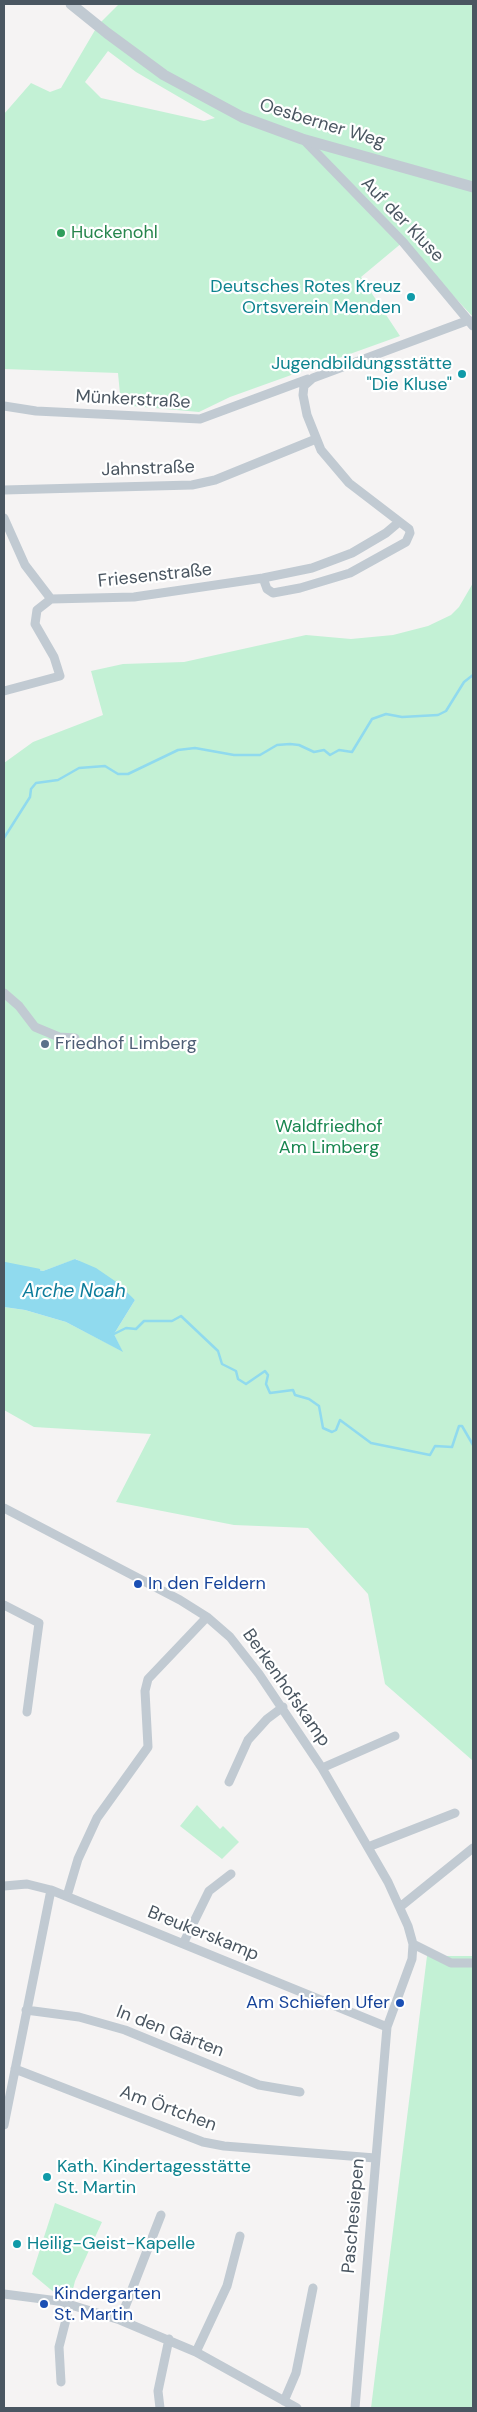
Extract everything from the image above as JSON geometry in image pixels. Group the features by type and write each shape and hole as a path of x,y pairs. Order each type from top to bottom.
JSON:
{"street":[{"name":"Oesberner Weg","path":"72,4 107,34 164,74 242,117 302,139 473,187"},
{"name":"Auf der Kluse","path":"302,139 403,242 471,323"},
{"name":"Münkerstraße","path":"4,406 36,411 200,419 311,378 471,323"},
{"path":"263,578 267,589 273,593 300,588 350,573 406,542 410,533 409,529 338,472 316,439 303,395 304,386 311,378"},
{"name":"Jahnstraße","path":"4,490 198,484 215,480 316,439"},
{"path":"4,518 25,565 51,599 38,610 35,624 54,657 60,676 4,692"},
{"name":"Friesenstraße","path":"51,599 134,597 263,578 312,568 352,554 386,533 399,522"},
{"path":"4,993 15,1001 35,1027 59,1037 75,1038"},
{"name":"Berkenhofskamp","path":"4,1508 98,1555 207,1617 241,1649 322,1768 400,1907 413,1944 412,1959 387,2026"},
{"path":"4,1605 38,1622 27,1712"},
{"path":"67,1896 78,1859 94,1824 148,1747 145,1691 148,1678 207,1617"},
{"path":"229,1782 248,1740 267,1719 282,1707"},
{"path":"322,1768 395,1736"},
{"path":"368,1847 455,1813"},
{"path":"400,1907 473,1848"},
{"path":"183,1944 209,1891 231,1874"},
{"name":"Breukerskamp","path":"4,1886 37,1885 51,1890 387,2026"},
{"path":"4,2125 51,1890"},
{"path":"413,1944 451,1963 473,1963"},
{"name":"In den Gärten","path":"26,2010 79,2017 124,2030 259,2085 300,2092"},
{"name":"Paschesiepen","path":"355,2408 387,2026"},
{"name":"Am Örtchen","path":"15,2069 203,2142 224,2146 375,2158"},
{"path":"120,2320 160,2215"},
{"path":"196,2352 227,2286 240,2236"},
{"path":"284,2401 296,2373 313,2288"},
{"path":"4,2294 70,2304 120,2320 169,2339 297,2408"},
{"path":"61,2382 59,2347 70,2304"},
{"path":"160,2408 158,2391 169,2339"}],"green space":[{"path":"119,4 473,4 473,317 403,242 361,277 400,336 230,397 199,412 121,405 118,373 4,369 4,114 31,83 50,92 61,88 98,25","holes":["108,51 136,72 215,118 204,121 101,98 85,82"]},
{"name":"Waldfriedhof Am Limberg","path":"473,583 472,1760 385,1684 368,1594 308,1528 234,1525 116,1502 151,1434 34,1427 4,1410 4,1307 25,1310 66,1322 122,1351 114,1334 135,1300 76,1259 43,1271 4,1263 4,763 33,742 103,715 91,671 123,664 184,662 306,635 351,639 393,635 428,626 451,615 459,607"},
{"path":"197,1805 220,1829 223,1826 239,1842 222,1859 180,1826"},
{"path":"427,1956 473,1956 473,2408 371,2408"},
{"path":"55,2203 102,2222 75,2281 71,2297 56,2294 32,2274"}],"water":[{"name":"Arche Noah","path":"75,1259 96,1268 115,1281 135,1300 114,1334 123,1352 66,1322 25,1310 4,1307 4,1263 43,1271"}],"waterway":[{"path":"4,838 30,797 31,789 36,783 58,780 79,768 105,766 118,774 128,774 178,750 195,748 234,755 260,755 277,745 290,744 299,745 314,752 324,750 330,755 339,750 352,752 372,719 386,714 402,717 438,715 446,711 464,682 473,675"},
{"path":"4,1263 39,1270"},
{"path":"111,1332 114,1334 126,1328 136,1329 144,1321 172,1321 181,1316 218,1351 222,1364 236,1371 238,1379 246,1384 265,1371 268,1375 266,1384 270,1393 293,1390 295,1395 309,1399 319,1406 323,1428 332,1432 336,1430 340,1420 371,1443 430,1455 435,1446 452,1447 459,1426 462,1426 473,1445"}],"place":[{"name":"Huckenohl","path":"61,233"},
{"name":"Deutsches Rotes Kreuz Ortsverein Menden","path":"411,297"},
{"name":"Jugendbildungsstätte \"Die Kluse\"","path":"462,374"},
{"name":"Friedhof Limberg","path":"45,1044"},
{"name":"In den Feldern","path":"138,1584"},
{"name":"Am Schiefen Ufer","path":"400,2003"},
{"name":"Kath. Kindertagesstätte St. Martin","path":"47,2177"},
{"name":"Heilig-Geist-Kapelle","path":"17,2244"},
{"name":"Kindergarten St. Martin","path":"44,2304"}]}
